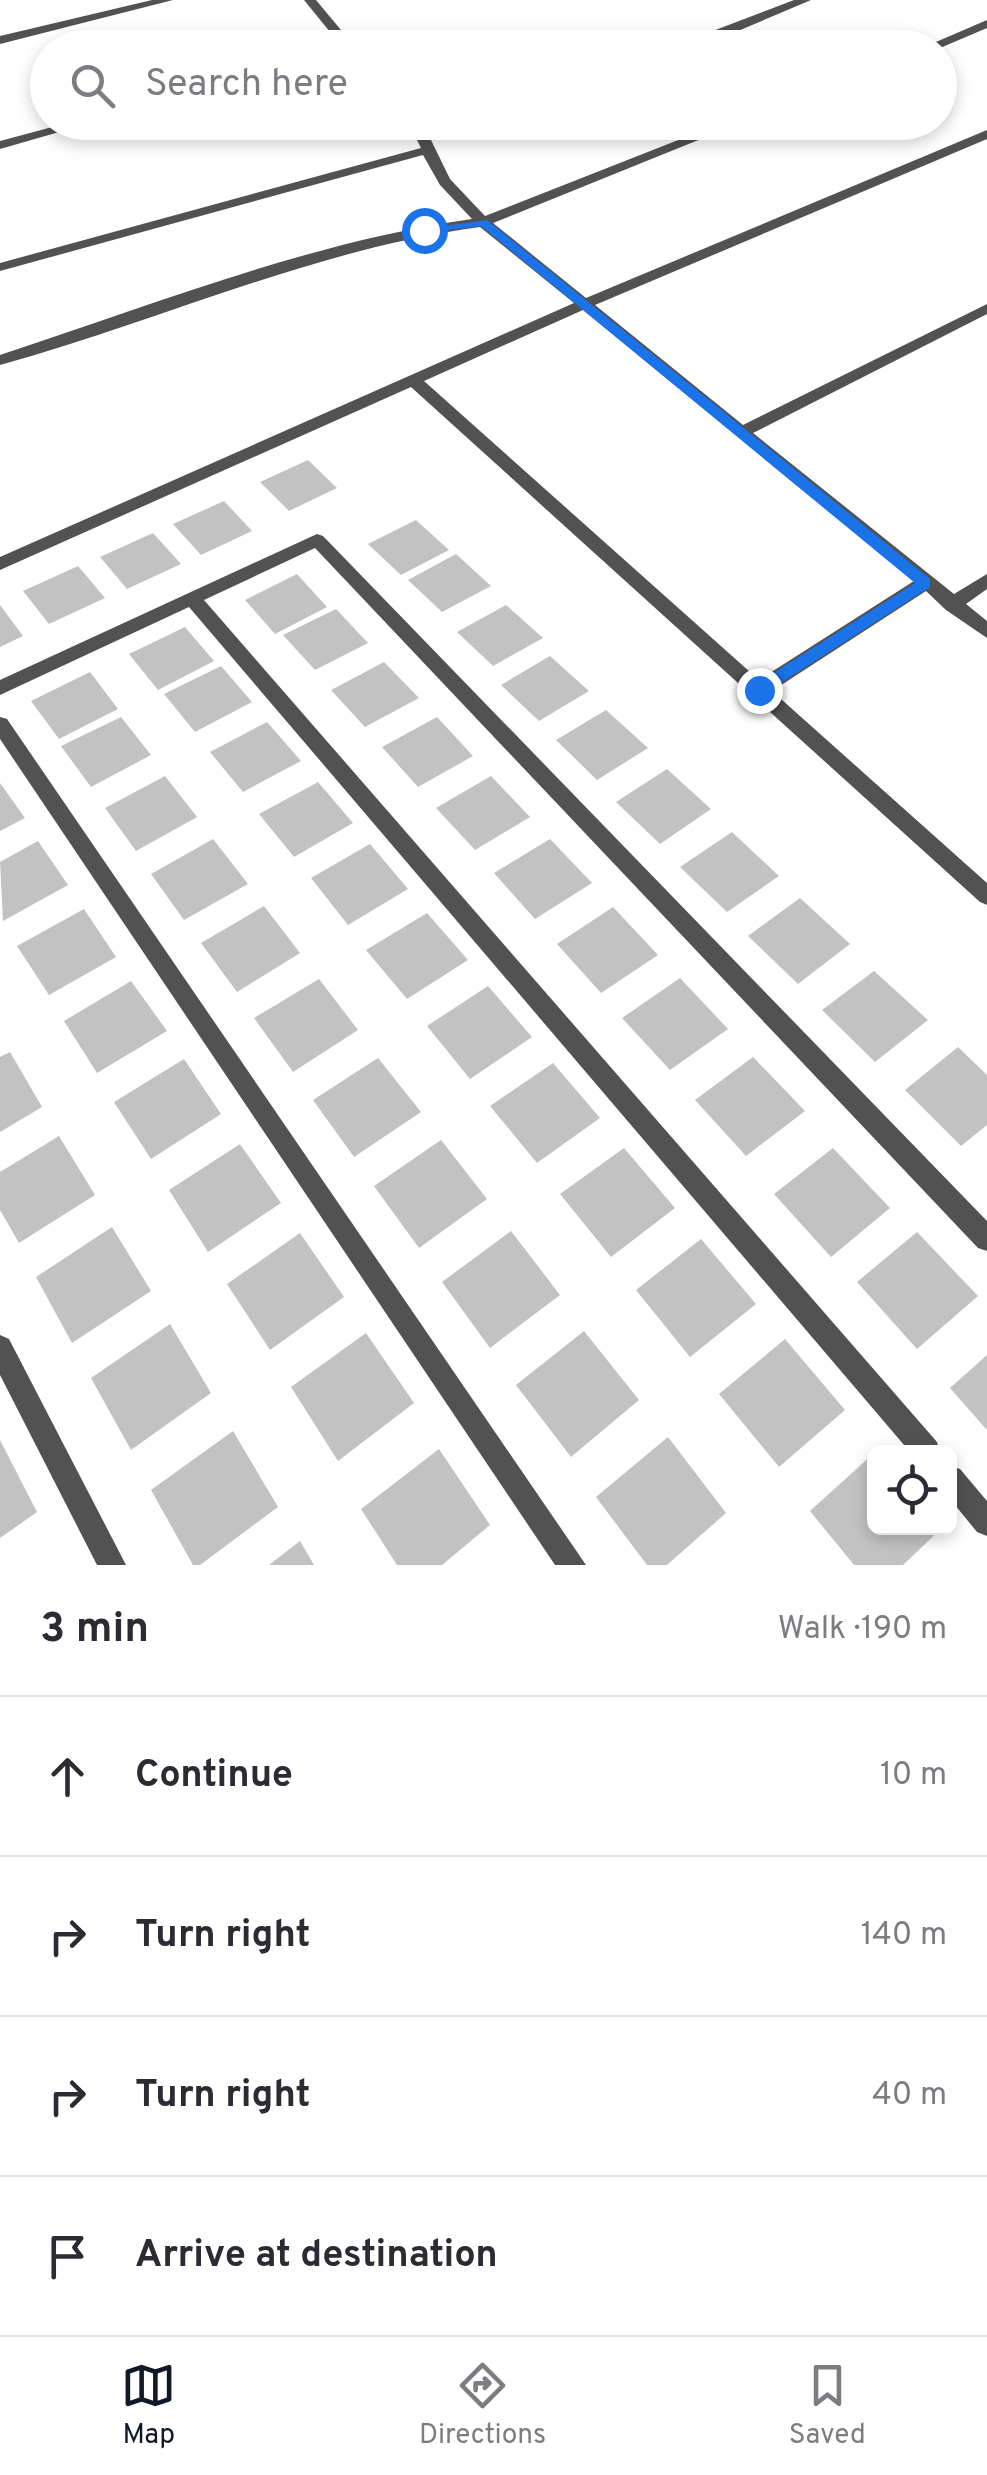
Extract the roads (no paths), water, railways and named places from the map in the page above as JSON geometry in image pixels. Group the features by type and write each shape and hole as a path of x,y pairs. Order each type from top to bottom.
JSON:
{"street":[{"path":"42,30 167,0"},
{"path":"310,0 335,30"},
{"path":"731,30 805,0"},
{"path":"957,36 987,24"},
{"path":"0,40 30,33"},
{"path":"0,564 586,303 987,134"},
{"path":"0,145 30,137"},
{"path":"425,140 449,190 483,222 987,631"},
{"path":"0,267 433,140"},
{"path":"0,360 316,257 424,230 483,222 691,140"},
{"path":"742,432 987,308"},
{"path":"413,380 987,896"},
{"path":"0,688 318,540 987,1240"},
{"path":"952,605 987,580"},
{"path":"759,690 925,583"},
{"path":"192,598 921,1445"},
{"path":"0,724 572,1565"},
{"path":"0,1348 112,1565"},
{"path":"957,1486 987,1522"}]}
